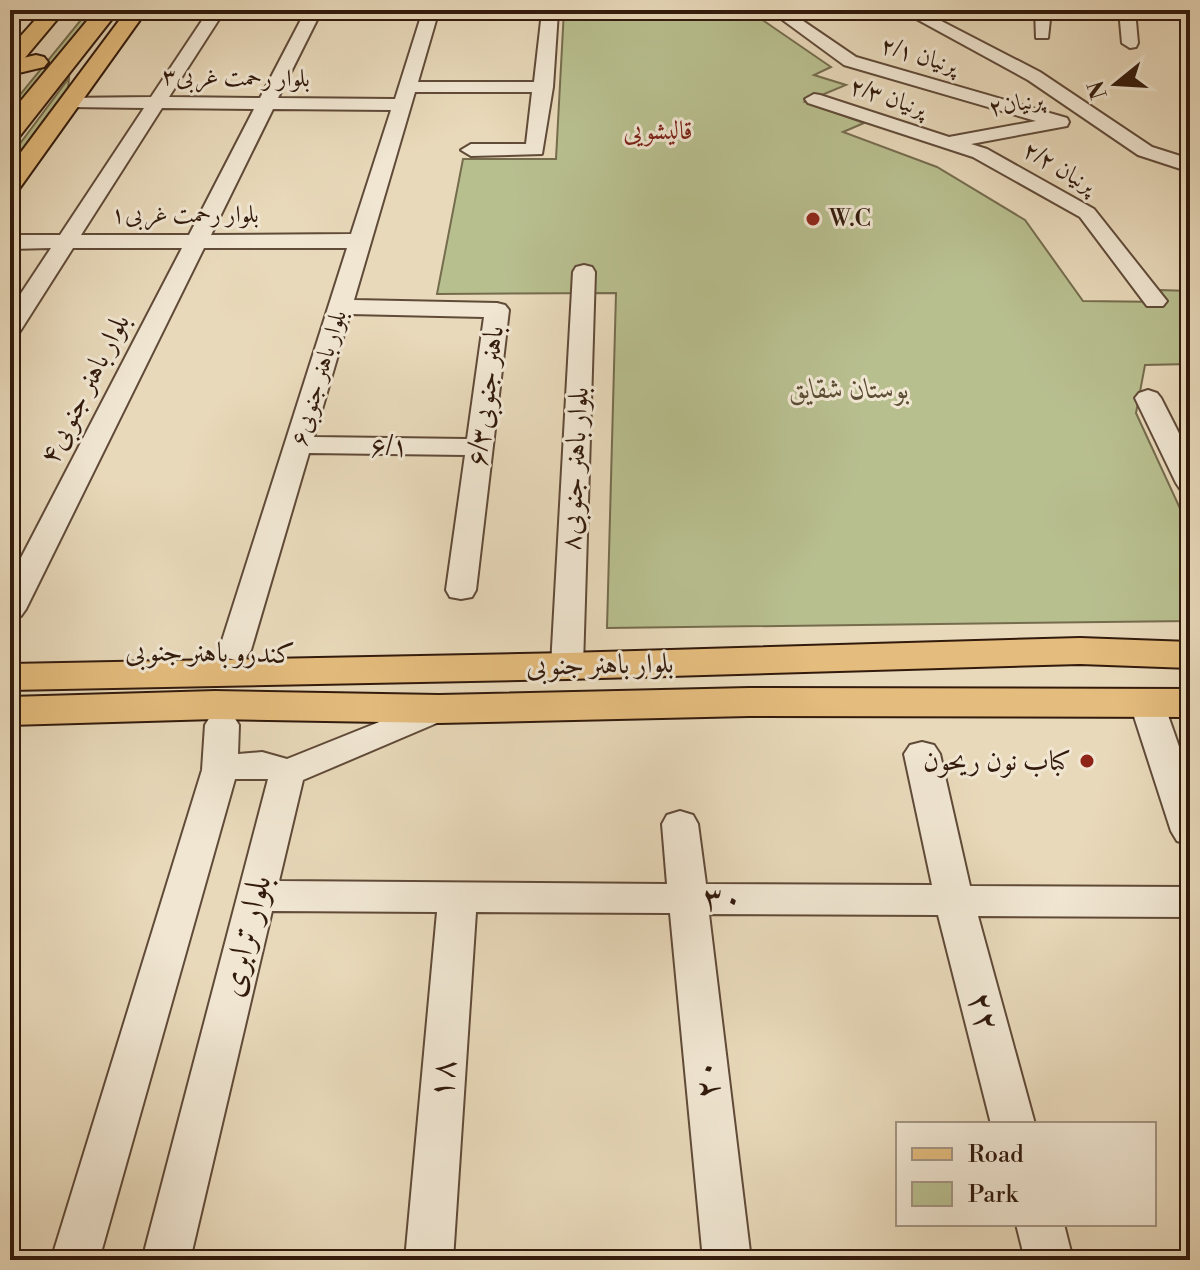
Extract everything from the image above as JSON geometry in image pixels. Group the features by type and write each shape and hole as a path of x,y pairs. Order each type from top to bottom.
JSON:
{"highway":[{"path":"15,69 78,10"},
{"path":"10,131 109,11"},
{"path":"70,58 74,96"}],"main road":[{"path":"15,69 55,10"},
{"path":"10,184 137,10"},
{"name":"کندرو باهنر جنوبی","path":"10,653 235,650 367,656 409,667"},
{"name":"بلوار باهنر جنوبی","path":"10,677 567,666 1080,651 1190,655"},
{"name":"بلوار باهنر جنوبی","path":"10,711 215,705 439,709 749,702 1190,703"},
{"path":"10,732 222,725 371,709"}],"street":[{"path":"10,328 217,10"},
{"name":"بلوار باهنر جنوبی۴","path":"10,609 314,10"},
{"name":"بلوار باهنر جنوبی۶","path":"235,650 431,10"},
{"name":"پرنیان ۲/۱","path":"777,10 850,61 1060,122"},
{"path":"908,10 1012,63 1145,151 1190,166"},
{"path":"1042,35 1043,10"},
{"path":"1127,10 1130,43"},
{"path":"471,150 535,150 550,12"},
{"name":"بلوار رحمت غربی۳","path":"74,96 159,102 268,102 544,87"},
{"name":"پرنیان ۲/۳","path":"814,99 947,142"},
{"name":"پرنیان۲","path":"947,142 1095,116"},
{"name":"پرنیان ۲/۲","path":"947,142 980,153 1087,213 1155,301"},
{"name":"بلوار رحمت غربی۱","path":"10,242 361,241"},
{"name":"۸بلوار باهنر جنوبی","path":"567,666 584,272"},
{"name":"۶/۳باهنر جنوبی","path":"341,307 497,310 461,590"},
{"path":"1148,398 1190,483"},
{"name":"۶/۱","path":"299,445 480,447"},
{"path":"1146,701 1190,831"},
{"path":"220,770 246,763 270,764 287,773 439,709"},
{"path":"75,1260 220,770 222,725"},
{"name":"۲۲","path":"922,754 954,900 1012,1122"},
{"name":"بلوار ترابری","path":"166,1260 287,773"},
{"name":"۲۰","path":"680,824 727,1260"},
{"name":"۳۰","path":"255,896 1190,902"},
{"name":"۱۸","path":"429,1260 458,897"},
{"path":"1040,1226 1049,1260"}],"green space":[{"path":"89,10 99,10 10,121 10,107"},
{"name":"بوستان شقایق","path":"564,10 748,10 831,67 814,75 846,85 805,102 864,123 843,132 937,167 1025,220 1083,301 1166,302 1160,290 1190,291 1190,364 1145,365 1136,413 1190,530 1190,621 607,628 616,293 437,294 463,159 556,159"},
{"path":"69,78 68,90 10,168 10,157"}],"place":[{"name":"W.C","path":"813,219"},
{"name":"کباب نون ریحون","path":"1087,761"}],"district":[{"name":"قالیشویی","path":"658,131"}]}
